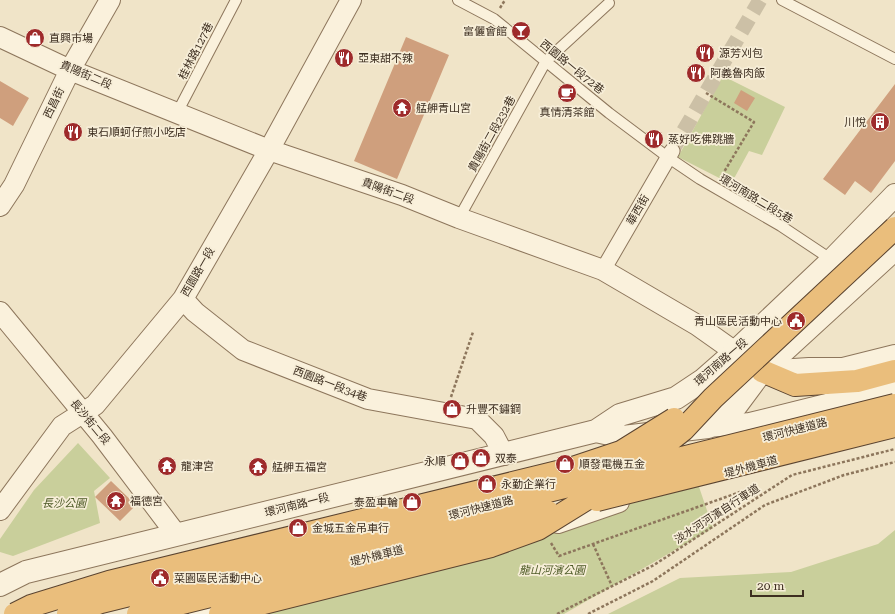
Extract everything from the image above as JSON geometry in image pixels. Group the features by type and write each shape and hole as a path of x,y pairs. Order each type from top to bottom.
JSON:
{"highway":[{"path":"220,614 491,546 538,529 630,472 683,430 713,398 895,228"},
{"path":"762,371 795,385 857,381 895,371"},
{"path":"15,614 31,606 109,582 570,469 621,452 713,398"},
{"name":"環河快速道路","path":"68,614 100,602 895,405"},
{"name":"環河快速道路","path":"138,614 895,426"}],"street":[{"name":"西昌街","path":"0,206 14,185 70,70 110,0"},
{"name":"西園路一段","path":"0,510 62,426 81,412 95,405 183,299 269,150 351,0"},
{"name":"貴陽街二段","path":"0,37 70,70 269,150 402,195 459,218 603,270 697,325 736,351 762,371"},
{"name":"華西街","path":"603,270 671,154"},
{"name":"環河南路一段","path":"0,585 26,572 596,431 620,415 676,398 703,380 736,351 832,260 895,195"},
{"path":"708,427 736,406 762,371 895,249"},
{"name":"西園路一段34巷","path":"183,299 195,312 243,350 368,399 446,412 478,420 494,436 504,454"},
{"name":"長沙街二段","path":"0,312 102,436 176,534"},
{"path":"762,371 809,368 843,368 895,355"},
{"path":"708,427 750,423 895,387"},
{"name":"環河南路一段","path":"596,431 623,436 708,427"},
{"name":"堤外機車道","path":"147,614 551,514 608,505 895,431"},
{"name":"堤外機車道","path":"199,614 556,524 608,505"}],"lane":[{"name":"桂林路127巷","path":"177,113 236,0"},
{"name":"西園路一段72巷","path":"458,0 494,19 609,113 671,154"},
{"path":"782,0 895,59"},
{"name":"貴陽街二段232巷","path":"459,218 546,61 609,3"},
{"name":"環河南路二段5巷","path":"671,154 715,188 832,260"}],"path":[{"path":"706,93 754,122 715,188"},
{"path":"446,412 473,332"},
{"name":"淡水河河濱自行車道","path":"557,614 654,565 792,475 895,449"},
{"path":"588,614 653,581 765,505 844,475 895,462"},
{"path":"549,538 559,556 743,492 758,497"},
{"path":"593,544 612,586"}],"green space":[{"path":"723,76 785,107 762,155 749,151 731,184 678,157"},
{"name":"長沙公園","path":"78,443 110,478 94,491 100,523 13,556 0,552 0,539 34,490"},
{"name":"龍山河濱公園","path":"697,481 713,528 564,614 248,614"},
{"path":"895,530 895,614 608,614 680,578 791,572 878,544"}],"building":[{"name":"艋舺青山宮","path":"406,37 449,55 397,179 354,161"},
{"path":"0,81 29,98 13,126 0,118"},
{"name":"川悅","path":"895,84 895,161 871,193 855,181 845,195 823,179"},
{"path":"741,90 755,98 747,111 734,103"},
{"name":"福德宮","path":"111,481 136,505 120,521 95,497"}],"tunnel":[{"path":"672,151 760,0"}],"place":[{"name":"富儷會館","path":"521,31"},
{"name":"直興市場","path":"35,38"},
{"name":"源芳刈包","path":"705,53"},
{"name":"亞東甜不辣","path":"344,58"},
{"name":"阿義魯肉飯","path":"696,73"},
{"name":"真情清茶館","path":"567,93"},
{"name":"艋舺青山宮","path":"402,108"},
{"name":"川悅","path":"880,122"},
{"name":"東石順蚵仔煎小吃店","path":"73,132"},
{"name":"蒸好吃佛跳牆","path":"654,139"},
{"name":"青山區民活動中心","path":"796,321"},
{"name":"升豐不鏽鋼","path":"452,409"},
{"name":"双泰","path":"481,458"},
{"name":"永順","path":"460,461"},
{"name":"順發電機五金","path":"565,464"},
{"name":"龍津宮","path":"167,466"},
{"name":"艋舺五福宮","path":"258,467"},
{"name":"永勤企業行","path":"487,484"},
{"name":"福德宮","path":"116,501"},
{"name":"泰盈車輪","path":"412,502"},
{"name":"金城五金吊車行","path":"298,528"},
{"name":"菜園區民活動中心","path":"160,578"}]}
